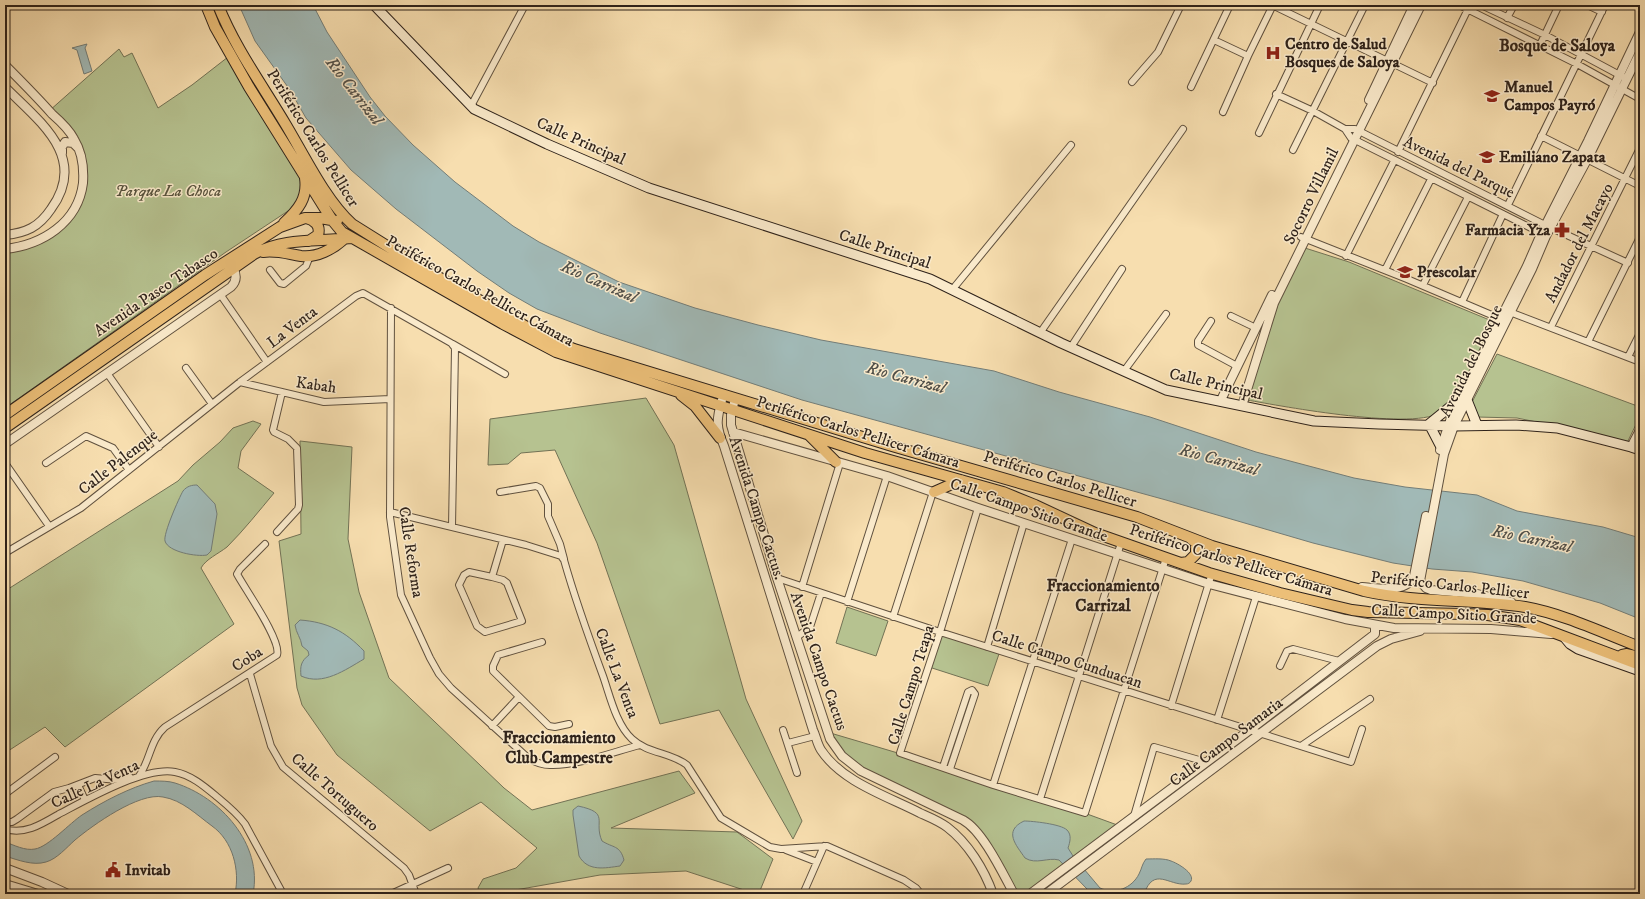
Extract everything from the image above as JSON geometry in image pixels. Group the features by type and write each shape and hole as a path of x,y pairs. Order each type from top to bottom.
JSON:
{"main road":[{"name":"Periférico Carlos Pellicer Cámara","path":"206,5 215,27 249,87 332,220 343,231 556,352 588,364 674,390 872,455 1003,492 1095,533 1210,573 1280,593 1352,610 1488,615 1520,620 1640,665"},
{"name":"Periférico Carlos Pellicer","path":"218,5 237,43 313,171 343,231 352,224 419,266 543,336 574,348 735,399 1137,517 1212,546 1350,586 1385,595 1507,605 1541,611 1640,647"},
{"name":"Calle Principal","path":"374,5 471,106 547,144 649,188 930,279 1071,347 1166,390 1221,400 1242,406 1314,421 1451,426 1516,425 1557,428 1636,449"},
{"path":"280,227 292,216 303,200 306,187 305,176"},
{"name":"Avenida Paseo Tabasco","path":"5,415 199,280 280,227 305,218 313,217 332,220"},
{"path":"305,218 317,223 320,229 318,235 309,241"},
{"path":"254,254 272,251 299,256 310,256 334,247 343,231"},
{"name":"Avenida Paseo Tabasco","path":"5,428 254,254 275,244 309,241 343,231"},
{"path":"674,390 695,406 720,438"},
{"path":"1441,451 1429,424 1464,399 1477,425"},
{"path":"808,433 838,462"},
{"path":"934,492 961,480"},
{"path":"1181,563 1188,562 1196,554 1196,543 1190,538"},
{"path":"1210,573 1203,566 1200,559 1202,549 1212,546"},
{"path":"1565,638 1570,644 1578,649 1640,671"},
{"path":"1618,656 1627,654 1640,657"}],"street":[{"path":"471,106 525,5"},
{"path":"1132,82 1158,52 1181,5"},
{"path":"1191,87 1230,5"},
{"path":"1223,112 1272,5 1433,83"},
{"path":"1259,133 1276,94 1320,5"},
{"path":"1293,150 1365,5"},
{"name":"Socorro Villamil","path":"1390,62 1414,5"},
{"name":"Socorro Villamil","path":"1242,406 1274,303 1352,139 1390,62 1421,5"},
{"path":"1459,5 1577,64 1640,99"},
{"path":"1481,5 1545,35 1627,79"},
{"path":"1508,18 1514,5"},
{"path":"1540,45 1559,5"},
{"path":"1587,5 1602,12"},
{"path":"1508,205 1582,56 1605,5"},
{"path":"1398,152 1468,9"},
{"name":"Avenida del Bosque","path":"1584,156 1614,84 1640,32"},
{"path":"1214,40 1248,56"},
{"name":"Avenida del Bosque","path":"1464,399 1508,312 1532,269 1543,235 1640,52"},
{"path":"5,65 73,137 79,149 82,161 83,180 80,195 72,213 64,224 47,236 26,246 5,249"},
{"path":"5,86 58,140 63,138 66,134 66,128"},
{"path":"1276,94 1313,111 1345,129 1357,130"},
{"path":"1040,332 1183,129"},
{"path":"1345,129 1352,139"},
{"name":"Avenida del Parque","path":"1357,130 1398,152 1548,226 1628,263"},
{"path":"1541,136 1584,156 1640,186"},
{"path":"54,137 62,156"},
{"name":"Avenida del Parque","path":"1352,139 1543,235"},
{"path":"5,235 30,230 39,224 48,214 56,202 63,185 65,168 61,148 65,142 73,143 79,149"},
{"path":"952,290 1071,145"},
{"name":"Andador del Macayo","path":"1551,328 1640,148"},
{"path":"1346,256 1394,161"},
{"path":"1385,270 1431,179"},
{"path":"1422,286 1468,197"},
{"path":"1462,302 1503,214"},
{"path":"1588,342 1640,237"},
{"path":"1304,238 1346,256 1385,270 1501,319"},
{"name":"Socorro Villamil","path":"1221,400 1256,328 1304,238"},
{"path":"270,270 280,284 284,284 306,266 310,256"},
{"name":"Avenida Paseo Tabasco","path":"5,444 220,294 234,283 236,275 232,268"},
{"path":"1071,347 1122,269"},
{"path":"220,294 267,362"},
{"name":"La Venta","path":"240,382 361,294 366,294 391,308"},
{"path":"391,308 505,374"},
{"name":"Calle Reforma","path":"391,308 390,521 401,594 427,652 439,674 451,688 527,757 544,765 570,763 640,745"},
{"path":"1508,312 1640,362"},
{"name":"Avenida del Bosque","path":"1417,577 1441,451 1451,426 1501,319 1508,312"},
{"path":"1124,371 1166,314"},
{"path":"1230,316 1256,328"},
{"path":"1211,321 1198,341 1198,345 1237,366"},
{"path":"1628,357 1640,333"},
{"path":"451,343 456,351 452,527"},
{"path":"186,368 212,404"},
{"path":"107,373 159,447"},
{"name":"Kabah","path":"240,382 324,402 390,399"},
{"name":"Calle Palenque","path":"5,553 81,508 240,382"},
{"path":"277,532 299,505 297,448 292,442 273,430 282,392"},
{"name":"Avenida Campo Cactus.","path":"724,395 717,425 720,438 815,736 822,750 832,764 844,774 939,822 954,833 967,846 986,878 993,894"},
{"name":"Avenida Campo Cactus","path":"735,399 730,422 777,578 827,732 837,751 853,766 868,775 963,820 972,826 980,836 1014,894"},
{"path":"1636,449 1640,430"},
{"name":"Calle Campo Sitio Grande","path":"733,432 887,476 1162,569 1256,597 1375,626 1430,629 1491,629 1555,634"},
{"path":"46,463 86,436 113,448 129,470"},
{"path":"802,587 838,462"},
{"path":"5,463 49,526"},
{"path":"847,602 887,476"},
{"name":"Calle La Venta","path":"500,492 536,486 540,488 548,504 548,516 560,544 584,624 616,711 626,731 640,745 655,752 679,759 687,765 724,820 770,846 778,849 824,846 904,880 916,888 921,894"},
{"path":"893,617 934,492"},
{"name":"Calle Campo Teapa","path":"978,508 940,632 900,753 993,785 1085,813 1123,690"},
{"path":"390,512 559,555 564,560"},
{"path":"987,647 1024,523"},
{"path":"993,785 1072,539"},
{"path":"492,577 503,540"},
{"path":"1040,800 1121,543"},
{"name":"Coba","path":"139,776 147,763 154,742 160,732 210,698 276,657 278,652 269,629 237,574 240,569 265,544"},
{"path":"1123,690 1166,558"},
{"path":"469,572 492,577 503,580 507,584 522,621 485,632 477,626 459,585 464,575 469,572"},
{"path":"1171,706 1209,584 1210,573"},
{"path":"1350,586 1402,588 1417,577 1422,585 1431,590 1489,596 1541,611"},
{"name":"Calle Campo Cunduacan","path":"777,578 1033,662 1351,762 1362,729"},
{"path":"797,637 810,627 821,593"},
{"path":"1218,720 1256,597"},
{"name":"Calle Campo Samaria","path":"1030,894 1375,634 1375,626"},
{"name":"Calle Campo Samaria","path":"1046,894 1261,734 1376,646 1391,639 1430,629"},
{"path":"542,642 496,656 493,672 548,726 555,727 569,724"},
{"path":"1280,666 1286,651 1293,649 1339,661"},
{"name":"Calle Tortuguero","path":"250,674 272,746 283,766 401,864 406,870 416,894"},
{"path":"943,767 968,692 972,690 975,694 950,769"},
{"path":"492,726 518,698"},
{"path":"1301,746 1370,698"},
{"path":"783,730 797,773"},
{"path":"788,743 815,736"},
{"path":"1134,816 1154,747 1206,762"},
{"path":"5,794 55,757"},
{"name":"Calle La Venta","path":"5,829 16,831 30,829 85,800 139,776 159,771 175,772 190,777 206,787 245,824 283,894"},
{"path":"5,822 12,822 17,819 51,794 87,780 98,778 118,780 136,775 139,776"},
{"path":"78,784 85,800"},
{"path":"803,894 824,846"},
{"path":"784,849 817,862"},
{"path":"5,868 68,894"},
{"path":"391,894 448,868"},
{"path":"5,884 37,894 42,882"}],"green space":[{"name":"Parque La Choca","path":"119,49 124,57 132,53 158,108 192,85 228,57 295,168 301,181 300,197 291,209 226,252 5,408 5,249 52,233 80,195 79,149 49,111"},
{"path":"1305,248 1349,262 1492,321 1477,357 1458,392 1442,411 1428,417 1407,419 1379,418 1318,412 1247,400 1279,301"},
{"path":"1497,354 1640,407 1640,416 1627,443 1517,418 1477,417 1471,404"},
{"path":"646,398 674,445 746,699 802,821 793,839 719,710 660,724 597,543 555,450 521,453 508,464 488,465 490,419"},
{"path":"253,421 261,424 241,451 238,468 274,493 227,547 209,559 201,568 234,624 65,747 45,727 5,753 5,591 178,481 233,428"},
{"path":"300,441 352,447 348,539 359,592 389,678 504,788 532,810 679,771 695,793 611,828 737,832 773,859 759,893 747,891 686,871 600,875 493,894 480,894 478,888 483,879 516,868 537,848 481,802 430,831 337,755 302,705 297,688 279,541 301,534"},
{"path":"847,607 888,621 876,656 836,643"},
{"path":"940,632 1000,651 988,686 929,667"},
{"path":"827,732 1011,788 1120,826 1030,894 1014,894 978,832 853,766"}],"water":[{"name":"Rio Carrizal","path":"239,5 313,5 327,32 370,97 385,116 413,145 455,182 513,226 539,242 619,282 695,308 821,340 994,371 1059,392 1150,417 1256,452 1354,478 1405,487 1477,495 1517,511 1603,527 1640,538 1640,619 1600,603 1523,581 1472,572 1432,569 1393,563 1313,543 1166,500 802,400 600,333 537,309 509,293 477,271 396,209 351,170 306,118 290,90 255,41"},
{"path":"87,44 85,48 92,71 84,74 77,50 72,48"},
{"path":"197,485 215,504 217,514 211,551 207,555 197,555 177,551 167,545 165,541 169,524 183,491 190,486"},
{"path":"300,620 327,625 343,633 364,651 364,659 342,672 326,678 309,679 301,676 302,664 304,659 309,655 308,651 302,646 295,625"},
{"path":"154,781 173,782 192,790 208,799 235,825 245,841 251,858 254,875 253,894 235,894 236,875 233,857 230,848 219,832 177,801 163,797 153,797 129,804 104,818 75,840 58,856 46,862 31,863 5,856 5,842 27,849 35,849 40,847 46,844 82,815 99,805 126,791"},
{"path":"578,806 588,809 598,815 602,841 618,849 624,860 620,866 603,868 592,867 587,865 579,856 573,815 573,810"},
{"path":"1024,821 1040,822 1059,826 1067,830 1070,836 1068,848 1100,888 1111,891 1128,886 1136,879 1146,859 1162,859 1174,862 1188,872 1192,878 1191,881 1187,884 1180,884 1157,879 1152,881 1144,894 1087,894 1087,889 1059,860 1051,859 1033,861 1025,858 1013,838 1014,829"}],"place":[{"name":"Centro de Salud Bosques de Saloya","path":"1273,53"},
{"name":"Manuel Campos Payró","path":"1492,96"},
{"name":"Emiliano Zapata","path":"1487,157"},
{"name":"Farmacia Yza","path":"1562,230"},
{"name":"Prescolar","path":"1405,272"},
{"name":"Invitab","path":"113,870"}],"district":[{"name":"Bosque de Saloya","path":"1557,46"},
{"name":"Fraccionamiento Carrizal","path":"1103,596"},
{"name":"Fraccionamiento Club Campestre","path":"559,748"}]}
